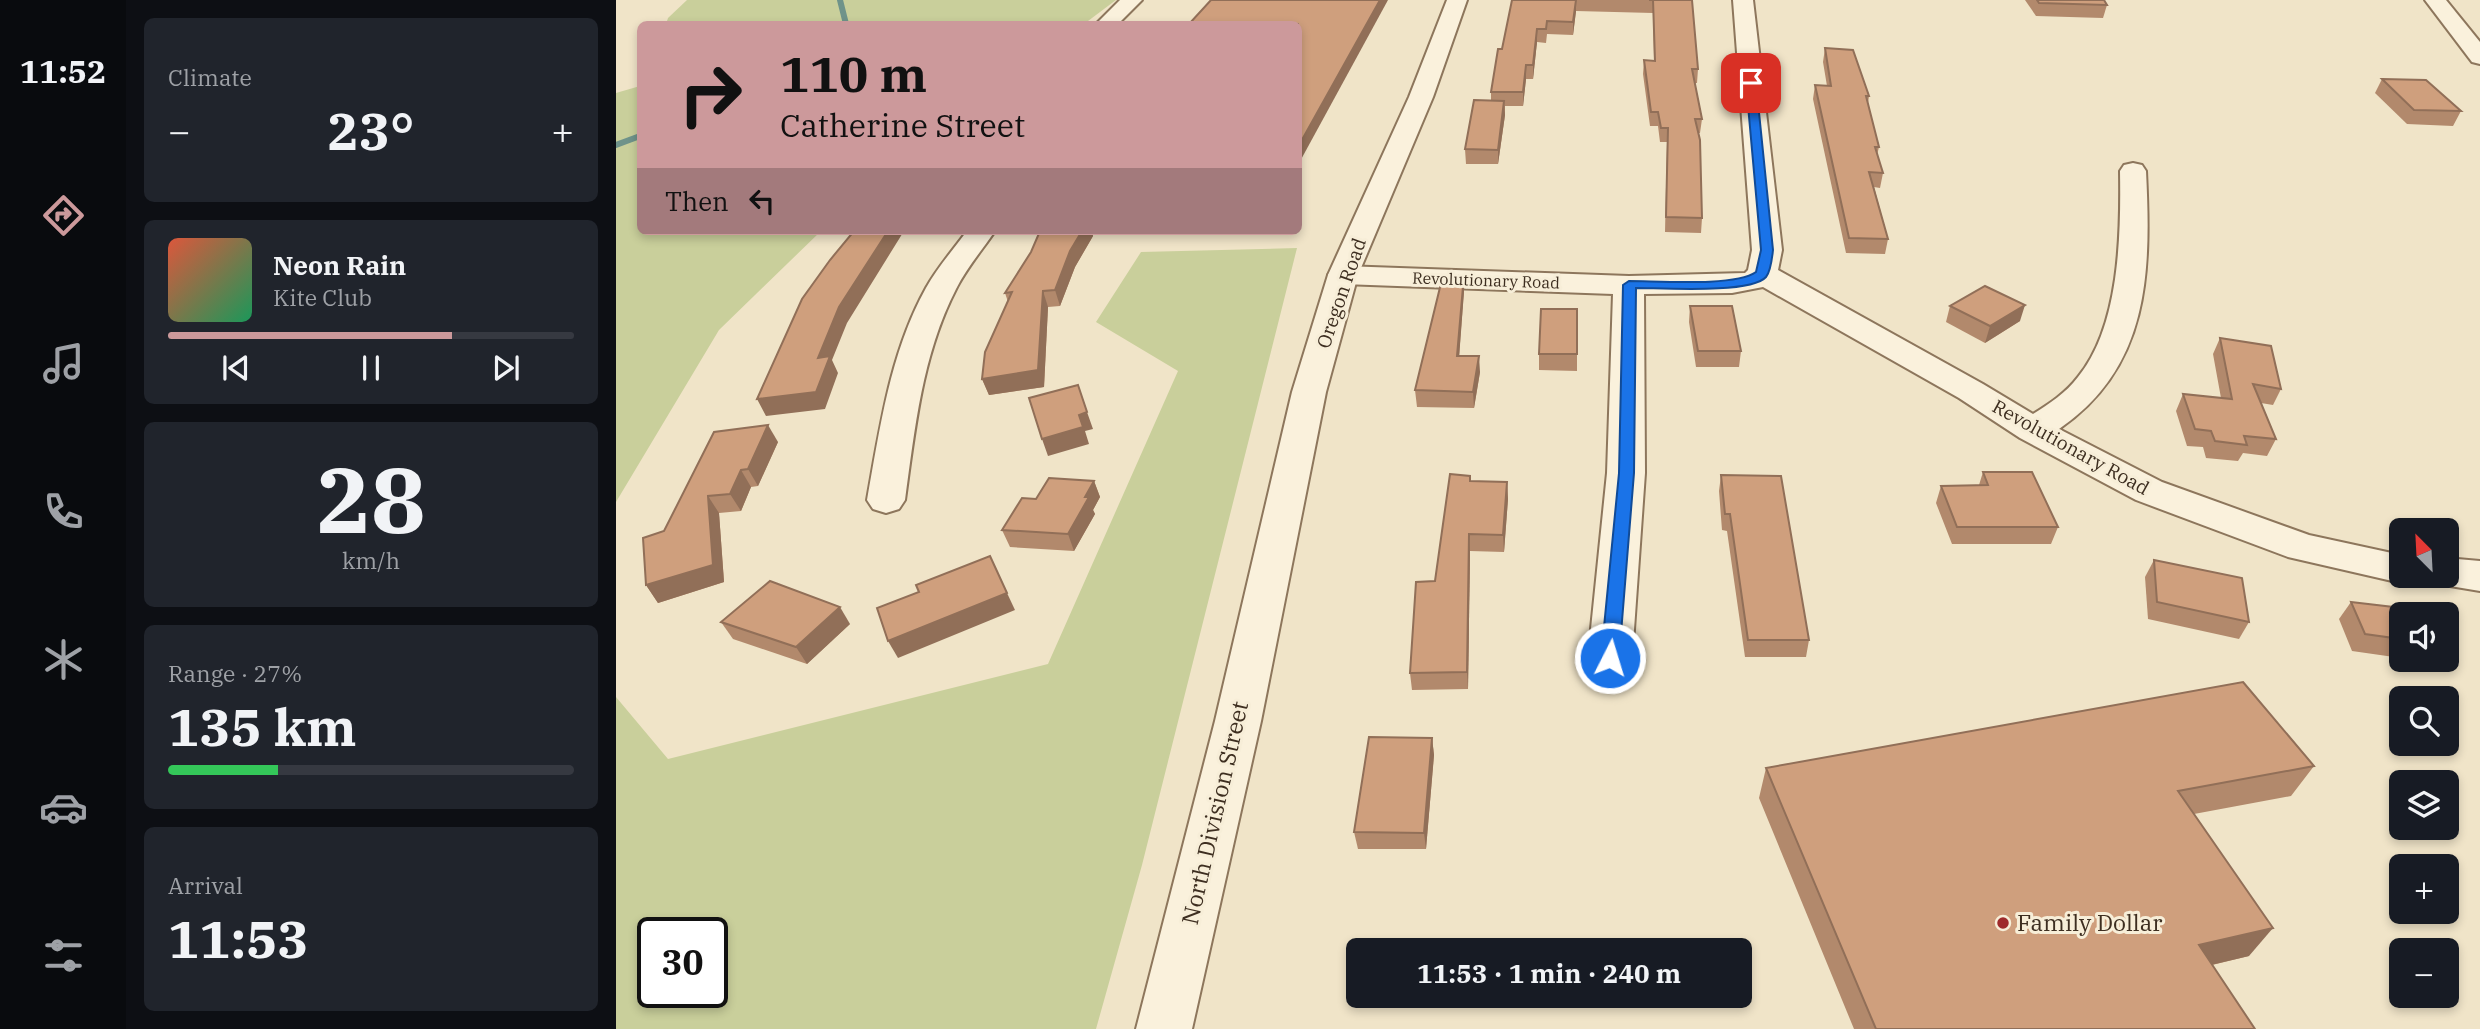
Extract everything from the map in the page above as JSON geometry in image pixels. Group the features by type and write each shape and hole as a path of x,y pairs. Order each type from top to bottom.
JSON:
{"street":[{"path":"1109,21 1132,0"},
{"name":"Oregon Road","path":"1264,597 1309,392 1343,275 1421,97 1457,0"},
{"path":"1743,0 1767,250 1762,274"},
{"path":"2435,0 2480,57"},
{"path":"2033,430 2069,406 2092,383 2112,349 2127,293 2134,208 2133,171"},
{"path":"886,500 902,401 918,339 941,288 978,235"},
{"name":"Revolutionary Road","path":"1343,275 1629,285 1732,284 1754,280 1762,274 1971,391 2033,430 2149,491 2302,547 2389,566"},
{"path":"1610,658 1626,473 1629,285"},
{"path":"2459,574 2480,576"},
{"name":"North Division Street","path":"1164,1029 1238,721 1264,597"}],"green space":[{"path":"687,0 1116,0 1088,21 667,21"},
{"path":"637,87 637,235 817,235 719,330 616,502 616,93"},
{"path":"1297,248 1142,865 1096,1029 616,1029 616,697 668,759 1048,664 1178,371 1096,322 1141,252"}],"building":[{"path":"1211,0 1380,0 1302,140 1302,21 1192,21"},
{"path":"1512,0 1576,0 1573,22 1547,21 1546,29 1537,29 1533,65 1526,65 1523,92 1491,92 1498,49 1502,49"},
{"path":"1653,0 1692,0 1698,69 1692,69 1702,119 1695,119 1700,140 1702,218 1666,217 1668,128 1661,128 1658,112 1651,112 1644,60 1655,61"},
{"path":"2037,0 2104,0 2107,5 2039,3"},
{"path":"1825,48 1853,50 1869,96 1866,96 1879,147 1875,147 1883,173 1869,172 1888,239 1849,238 1815,85 1831,86"},
{"path":"2382,79 2426,80 2461,111 2414,110"},
{"path":"1474,100 1504,101 1498,150 1465,149"},
{"path":"851,235 885,235 839,307 818,358 830,356 816,392 757,399 802,299"},
{"path":"1038,235 1080,235 1070,251 1055,290 1043,291 1038,370 982,379 985,352 1012,292 1005,293 1031,252"},
{"path":"1443,275 1464,275 1457,356 1479,356 1473,392 1415,390"},
{"path":"1985,286 2025,305 1990,326 1950,306"},
{"path":"1690,306 1732,306 1741,351 1698,351"},
{"path":"1541,309 1577,309 1577,354 1539,354"},
{"path":"2220,338 2271,346 2281,389 2253,384 2276,439 2244,436 2247,445 2215,441 2211,431 2195,429 2183,394 2232,399"},
{"path":"1078,385 1087,412 1079,415 1083,427 1042,439 1029,398"},
{"path":"768,425 748,469 741,470 730,494 708,496 713,565 646,585 643,538 664,531 714,432"},
{"path":"1983,472 2032,472 2058,527 1957,527 1941,486 1988,485"},
{"path":"1450,474 1470,476 1470,481 1507,482 1503,535 1469,534 1467,672 1410,673 1416,582 1435,581"},
{"path":"1721,475 1781,476 1809,640 1748,640 1730,514 1725,514"},
{"path":"1049,478 1094,481 1085,497 1089,497 1068,534 1002,530 1022,498 1036,499"},
{"path":"990,556 1007,593 888,641 877,608 919,592 916,585"},
{"path":"2154,560 2242,578 2249,622 2157,602"},
{"path":"770,581 840,607 796,647 721,622"},
{"path":"2351,602 2389,606 2389,637 2365,634"},
{"path":"2243,682 2314,766 2178,791 2273,928 2199,945 2255,1029 1876,1029 1766,768"},
{"path":"1369,737 1432,738 1424,833 1354,832"}],"waterway":[{"path":"840,0 845,21"},
{"path":"616,145 637,137"}],"place":[{"name":"Family Dollar","path":"2003,923"}],"route":[{"path":"1610,658 1626,473 1629,285 1732,284 1754,280 1762,274 1767,250 1751,83"}]}
